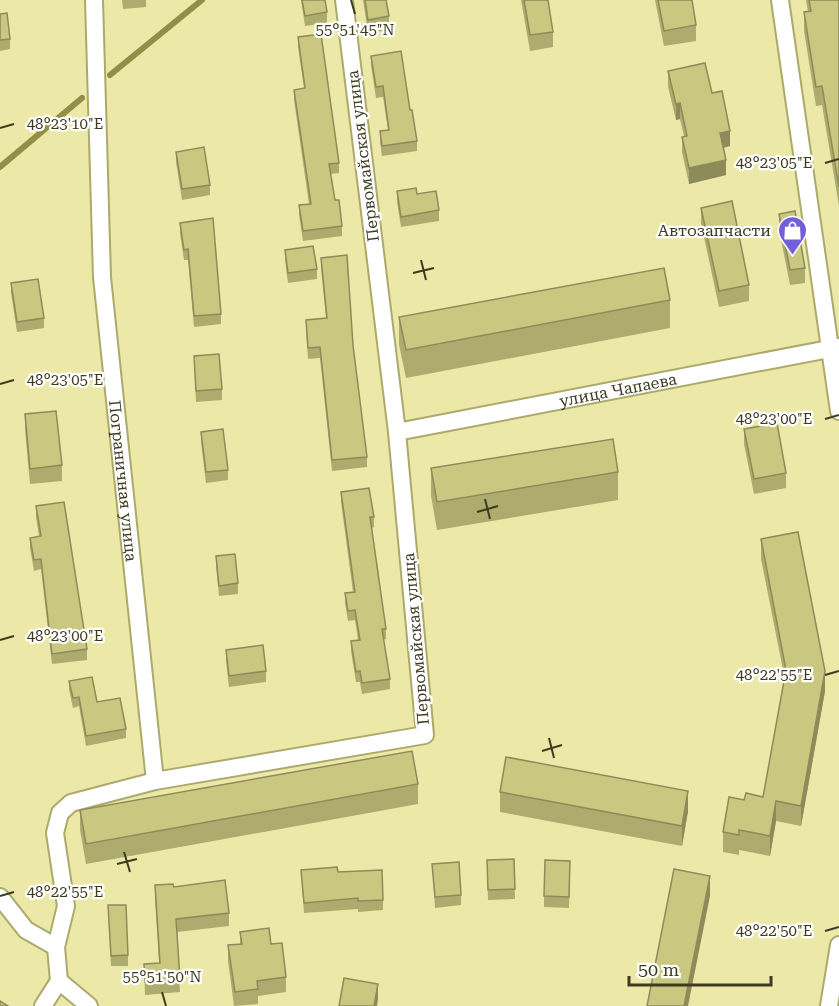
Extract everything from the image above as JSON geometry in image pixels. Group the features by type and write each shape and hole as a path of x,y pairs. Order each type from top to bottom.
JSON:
{"street":[{"name":"Пограничная улица","path":"94,0 102,277 155,781"},
{"name":"Первомайская улица","path":"59,981 56,947 66,906 55,833 60,813 71,803 155,781 425,735 396,432 344,0"},
{"path":"780,0 835,348 839,411"},
{"name":"улица Чапаева","path":"396,432 835,348"},
{"path":"0,897 27,930 56,947"},
{"path":"829,1006 839,945"},
{"path":"43,1006 59,981 89,1006"}],"building":[{"path":"302,0 325,0 327,12 305,16"},
{"path":"365,0 386,0 389,16 368,20"},
{"path":"524,0 548,0 553,32 530,35"},
{"path":"658,0 692,0 696,25 664,31"},
{"path":"809,0 839,0 839,187 822,86 816,87 804,12 811,11"},
{"path":"7,13 10,39 0,40 0,14"},
{"path":"321,34 339,163 329,164 335,200 339,200 342,226 303,231 299,205 311,204 294,90 305,88 298,37"},
{"path":"401,51 417,141 382,146 380,131 389,130 383,86 376,87 371,56"},
{"path":"705,63 712,93 722,91 730,131 720,133 726,160 689,168 682,137 687,136 680,103 676,104 668,71"},
{"path":"204,147 210,185 182,189 176,152"},
{"path":"416,188 417,194 436,191 439,210 401,217 397,191"},
{"path":"732,201 749,285 719,291 701,208"},
{"name":"Автозапчасти","path":"795,211 805,268 790,270 779,214"},
{"path":"213,218 221,314 194,316 188,249 184,250 180,223"},
{"path":"313,246 317,269 288,273 285,250"},
{"path":"347,255 353,345 367,457 332,460 320,347 308,348 306,320 327,318 321,258"},
{"path":"664,268 670,300 406,350 399,317"},
{"path":"38,279 44,318 17,322 11,283"},
{"path":"219,354 222,389 196,391 194,356"},
{"path":"56,411 62,465 30,469 25,414"},
{"path":"777,423 786,473 754,479 744,429"},
{"path":"223,429 228,470 206,472 201,432"},
{"path":"613,439 618,472 437,502 431,468"},
{"path":"369,488 374,517 370,517 386,629 382,629 390,679 362,683 360,671 356,672 351,641 360,640 355,610 348,611 345,593 355,592 341,492"},
{"path":"64,502 87,649 52,654 41,559 34,560 30,538 41,536 36,506"},
{"path":"798,532 825,671 801,806 776,801 770,836 739,830 739,835 723,832 729,797 744,800 746,793 763,797 786,670 761,539"},
{"path":"235,554 238,583 219,586 216,556"},
{"path":"263,645 266,671 229,676 226,650"},
{"path":"92,677 97,702 120,698 126,729 86,736 79,697 73,698 69,681"},
{"path":"412,751 418,784 86,844 80,810"},
{"path":"506,757 688,791 682,826 500,792"},
{"path":"514,859 515,889 488,890 487,860"},
{"path":"545,860 570,861 569,897 544,896"},
{"path":"459,862 461,895 435,897 432,864"},
{"path":"337,867 338,872 382,870 383,900 358,901 358,898 304,903 301,870"},
{"path":"674,869 710,876 684,1006 647,1006"},
{"path":"225,880 229,913 176,919 180,979 145,982 144,964 160,963 155,885 173,884 174,887"},
{"path":"108,905 126,905 128,955 111,956"},
{"path":"269,928 271,944 282,943 286,977 257,981 258,989 235,992 228,945 242,944 240,932"},
{"path":"344,978 378,984 374,1006 339,1006"}],"waterway":[{"path":"110,75 202,0"},
{"path":"0,167 82,98"}],"place":[{"name":"Автозапчасти","path":"792,256"}]}
